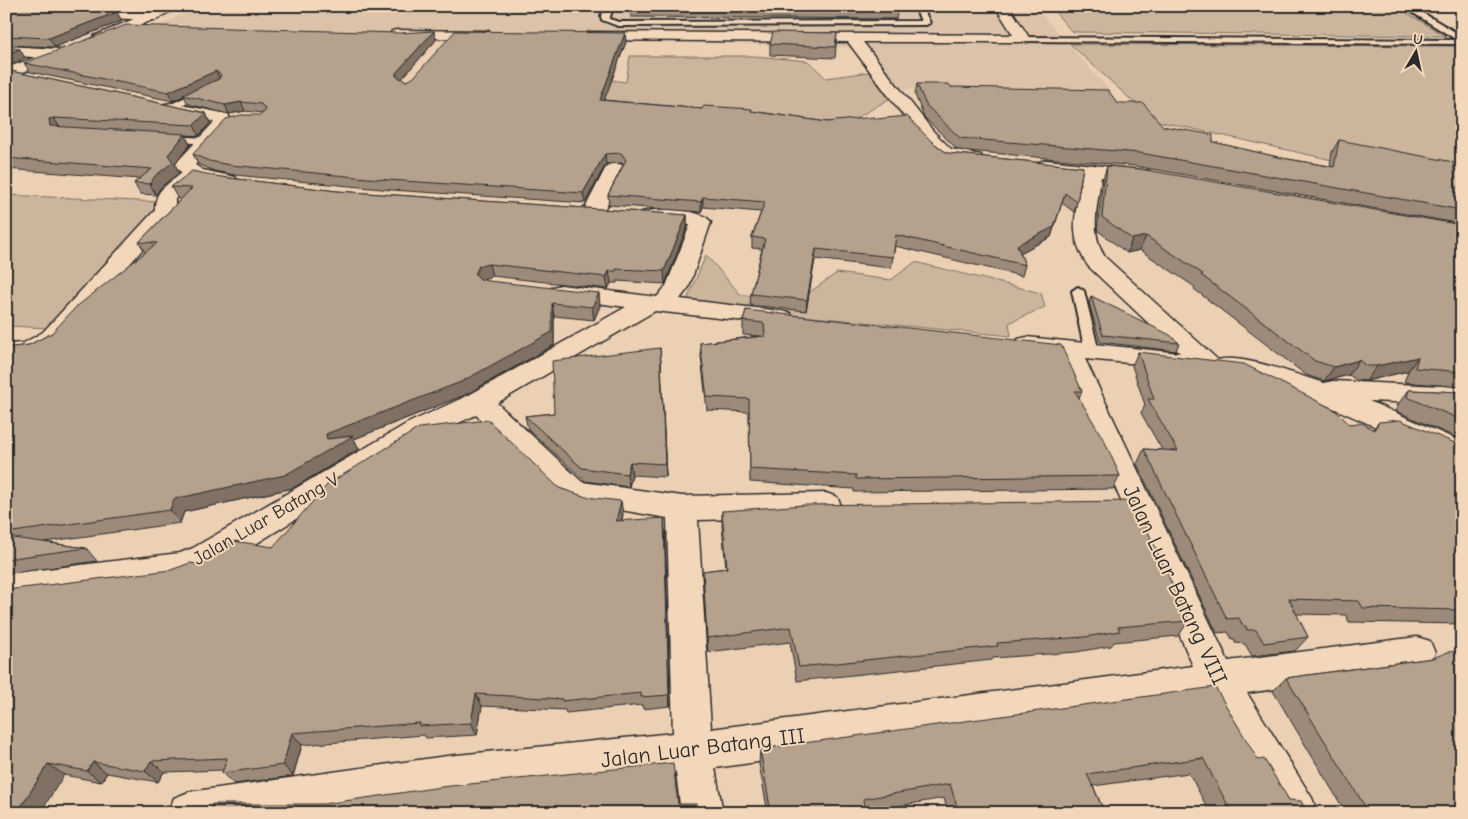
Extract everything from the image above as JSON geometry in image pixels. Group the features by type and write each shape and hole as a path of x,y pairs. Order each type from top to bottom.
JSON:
{"street":[{"path":"7,74 128,28 158,22 176,6"},
{"path":"1002,6 1023,39"},
{"path":"6,10 158,22"},
{"path":"385,34 502,35"},
{"path":"440,48 452,34"},
{"path":"572,36 1023,39"},
{"path":"852,38 927,135 945,154 952,157 986,160"},
{"path":"6,50 58,54"},
{"path":"7,74 46,81"},
{"path":"150,103 230,121 207,141 187,161 185,166 194,173 246,184"},
{"path":"1025,164 1164,179"},
{"path":"613,213 584,211 615,169"},
{"path":"1092,170 1084,235 1088,248 1096,261 1207,363"},
{"path":"6,352 22,353 34,349 52,338 165,211 165,197 194,173"},
{"name":"Jalan Luar Batang V","path":"6,588 181,567 206,558 418,430 479,402 657,304 677,288 702,222 692,218 632,214"},
{"path":"538,290 801,321"},
{"path":"1006,343 1207,363 1252,370 1313,390 1393,422 1462,454"},
{"name":"Jalan Luar Batang VIII","path":"1080,350 1082,384 1122,503 1217,678 1297,813"},
{"path":"1313,390 1462,396"},
{"path":"479,402 574,492 682,508 850,505"},
{"path":"682,508 693,751 702,813"},
{"name":"Jalan Luar Batang III","path":"189,813 447,776 693,751 1217,678 1417,653"}],"lane":[{"path":"610,6 605,16 606,20 618,24 926,23 918,6"},
{"path":"1405,6 1462,39"},
{"path":"1023,39 1462,42"},
{"path":"170,107 211,88"},
{"path":"158,138 207,141"},
{"path":"1078,291 1080,350"}],"shaded area":[{"path":"199,6 1034,6 1115,97 897,89 868,48 157,27"},
{"path":"1050,6 1395,6 1446,36 1072,32"},
{"path":"1070,44 1460,46 1462,62 1462,189 1153,120"},
{"path":"630,56 755,56 808,61 826,78 869,72 889,99 838,129 613,115 588,77 626,82"},
{"path":"6,195 182,203 65,329 10,326 6,330"},
{"path":"706,255 740,294 802,304 807,294 837,273 891,280 915,262 1041,293 1045,307 1009,323 1011,336 685,305"}],"building":[{"path":"6,7 117,12 49,38 6,36"},
{"path":"126,25 399,33 434,31 396,73 396,76 406,81 413,78 455,31 625,33 600,100 702,109 704,106 752,109 751,111 827,122 907,116 931,141 947,153 1083,167 1077,202 1065,193 1054,227 1017,245 1025,265 896,235 893,257 816,249 807,300 751,294 765,239 752,237 765,202 703,197 701,202 608,195 626,160 621,153 605,154 583,193 389,180 230,165 209,161 193,154 226,119 241,115 261,115 266,110 261,104 241,102 225,105 183,95 219,79 221,75 216,71 168,92 24,63"},
{"path":"773,32 837,33 835,47 770,44"},
{"path":"6,47 20,49 6,54"},
{"path":"6,70 206,113 194,125 49,119 50,126 185,134 168,155 173,162 155,176 150,184 134,183 152,169 6,158"},
{"path":"917,84 949,84 951,87 1108,90 1117,103 1143,103 1163,126 1213,135 1213,142 1282,158 1334,167 1339,140 1453,162 1457,195 1462,196 1462,210 1140,153 960,138 926,105"},
{"path":"1107,166 1140,169 1462,225 1462,372 1415,368 1418,357 1377,366 1366,366 1359,360 1334,367 1315,361 1201,275 1203,274 1146,236 1132,239 1102,217"},
{"path":"192,171 221,177 337,191 687,215 664,271 616,269 616,271 609,271 606,277 489,264 479,266 475,274 480,279 488,281 599,293 592,307 552,303 552,332 461,382 326,434 327,439 353,436 285,475 174,499 170,510 6,533 6,348 29,345 52,333 75,308 157,243 139,242 192,188 171,187"},
{"path":"1091,296 1170,335 1179,343 1103,335"},
{"path":"746,310 1061,345 1082,391 1075,391 1105,442 1120,476 856,479 856,475 750,469 749,399 707,397 700,343 765,336 764,323 743,321"},
{"path":"660,348 665,464 630,462 627,474 582,468 525,416 554,413 552,361"},
{"path":"1138,352 1244,364 1335,410 1349,424 1362,423 1374,430 1379,422 1400,420 1462,446 1462,610 1363,608 1359,601 1289,599 1308,637 1264,643 1256,630 1247,630 1239,618 1227,619 1144,449 1178,451 1148,399 1154,399"},
{"path":"1409,390 1462,392 1462,420 1407,397"},
{"path":"488,420 559,488 586,497 621,501 616,521 664,518 669,695 641,697 641,693 562,701 562,699 476,694 471,723 419,726 420,723 292,733 283,765 222,773 227,758 151,761 145,771 93,762 87,771 48,764 17,813 6,813 6,590 171,570 190,563 204,565 213,554 234,541 273,547 328,484 419,428"},
{"path":"1134,501 1189,621 1118,627 1120,631 1085,637 997,643 998,646 799,667 791,627 707,638 703,571 727,568 722,511 805,505"},
{"path":"6,537 86,548 6,559"},
{"path":"1462,651 1462,813 1369,813 1286,678 1433,658 1448,652"},
{"path":"1215,687 1258,760 1264,759 1289,800 1301,801 1307,813 1232,813 1203,758 1087,774 1105,813 959,813 950,784 863,799 865,813 771,813 760,749"},
{"path":"673,763 678,804 696,804 697,813 210,813 212,804 324,804 441,787"}]}
